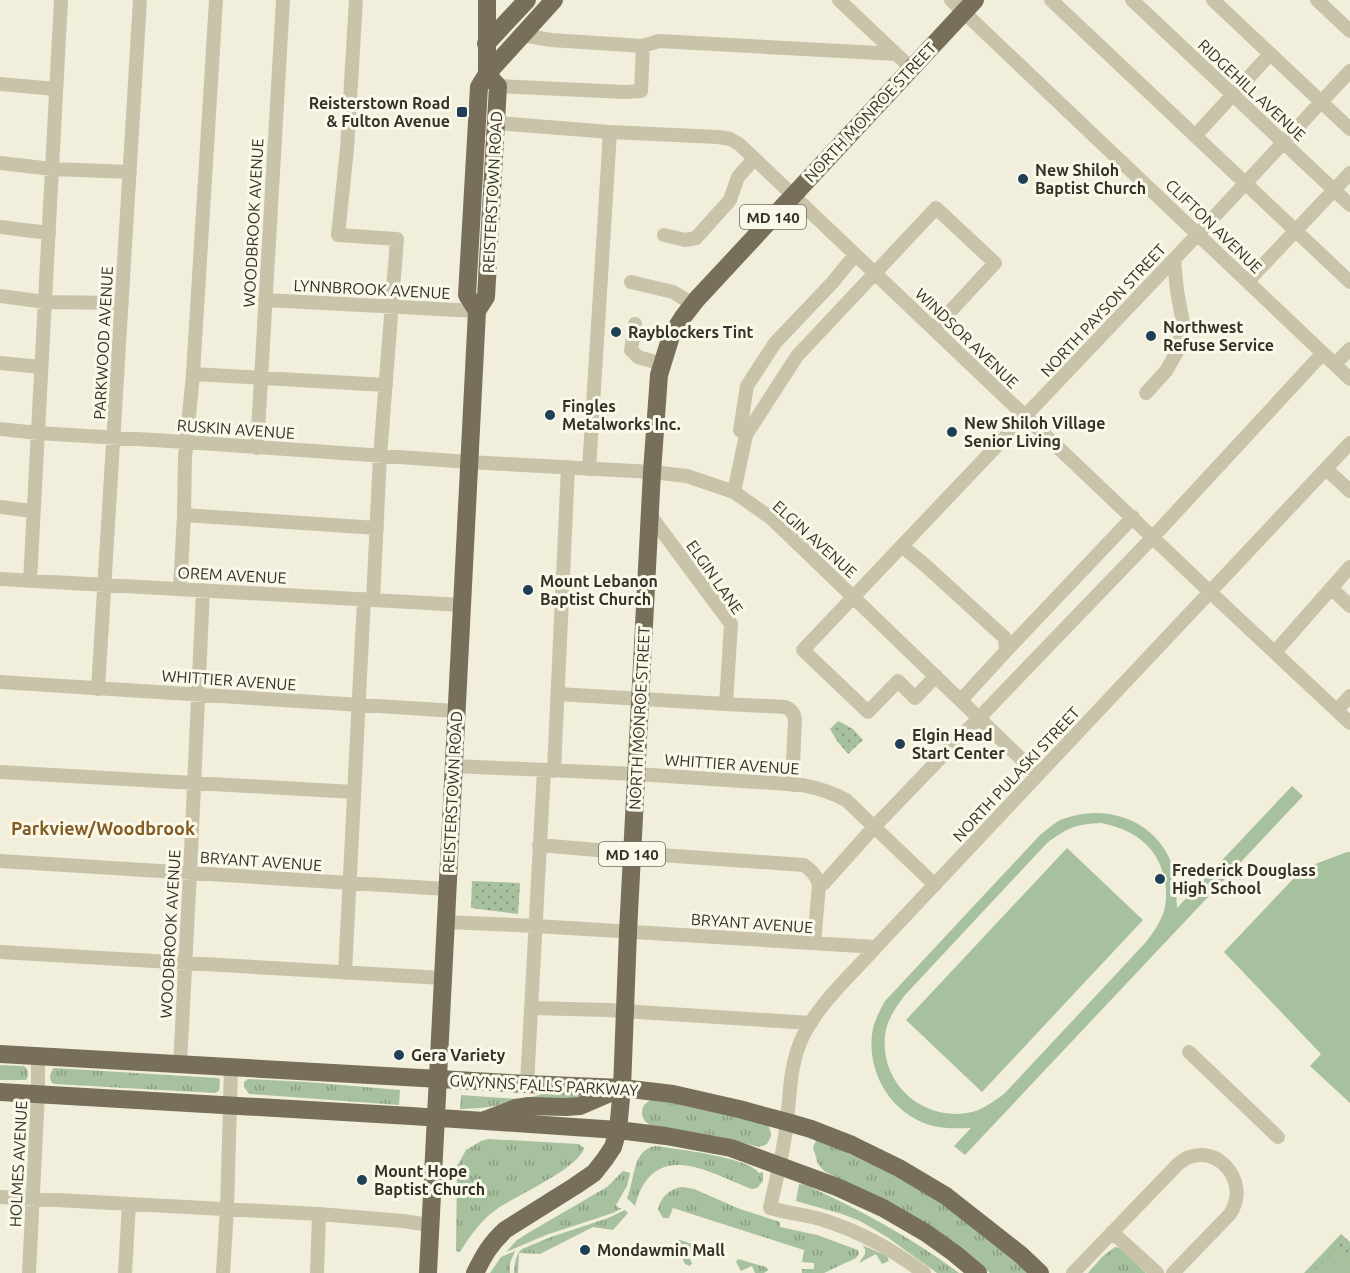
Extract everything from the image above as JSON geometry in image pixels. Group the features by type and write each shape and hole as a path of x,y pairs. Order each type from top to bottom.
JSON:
{"main road":[{"name":"REISTERSTOWN ROAD","path":"428,1273 477,311 486,297 497,123 493,80 486,44 487,0"},
{"path":"486,44 527,0"},
{"path":"493,80 522,35 554,0"},
{"name":"NORTH MONROE STREET","path":"476,1273 485,1253 505,1230 594,1173 613,1147 618,1130 622,1088 652,472 659,375 671,336 693,304 911,68 963,4"},
{"name":"REISTERSTOWN ROAD","path":"477,311 467,295 479,87 493,80"},
{"name":"GWYNNS FALLS PARKWAY","path":"0,1054 622,1088 673,1094 739,1108 811,1129 852,1145 899,1168 946,1196 1021,1255 1040,1273"},
{"path":"481,1122 522,1107 580,1106 622,1088"},
{"path":"0,1092 230,1104 618,1130 666,1136 730,1148 837,1187 883,1208 926,1233 978,1273"}],"street":[{"path":"30,581 61,0"},
{"name":"PARKWOOD AVENUE","path":"98,688 140,0"},
{"path":"180,589 186,442 193,374 216,0"},
{"name":"WOODBROOK AVENUE","path":"257,448 283,0"},
{"path":"345,973 359,705 377,528 380,456 397,239 338,235 347,149 356,0"},
{"path":"839,0 911,68"},
{"path":"1051,0 1350,282"},
{"path":"1062,11 1072,0"},
{"name":"RIDGEHILL AVENUE","path":"1132,0 1350,205"},
{"path":"1213,0 1350,129"},
{"path":"1319,1 1350,31"},
{"name":"CLIFTON AVENUE","path":"963,4 1350,379"},
{"path":"522,35 551,40 643,46 659,41 897,54"},
{"path":"493,80 624,92 641,91 643,46"},
{"path":"1195,136 1270,54"},
{"name":"NORTH PAYSON STREET","path":"936,676 915,698 898,681 868,712 803,650 1174,260 1350,71"},
{"path":"0,84 56,89"},
{"name":"WINDSOR AVENUE","path":"497,123 730,139 739,144 1350,723"},
{"path":"589,469 610,132"},
{"path":"664,235 685,240 696,238 730,200 738,177 754,159"},
{"path":"0,163 52,169 130,172"},
{"path":"1248,281 1350,173"},
{"path":"734,492 746,435 797,356 936,208 995,263 934,329"},
{"path":"0,227 49,233"},
{"path":"746,435 740,430 747,386 775,343 832,284 855,255"},
{"path":"1146,393 1166,371 1177,352 1184,323 1177,291 1174,260"},
{"path":"631,282 673,292 693,304"},
{"path":"0,296 45,302 122,303"},
{"name":"LYNNBROOK AVENUE","path":"265,300 477,311"},
{"path":"635,324 631,350 638,357 662,364"},
{"path":"1335,364 1350,349"},
{"path":"819,885 824,883 874,827 1153,537 1323,353"},
{"path":"0,363 41,367"},
{"path":"193,374 386,385"},
{"name":"RUSKIN AVENUE","path":"0,429 469,462"},
{"name":"NORTH PULASKI STREET","path":"924,1273 888,1247 850,1230 819,1219 770,1208 780,1165 787,1122 788,1095 796,1054 810,1023 876,947 1350,443"},
{"name":"ELGIN AVENUE","path":"469,462 652,472 687,476 734,492 771,518 1038,775"},
{"path":"527,1084 540,845 558,694 568,467"},
{"path":"1326,469 1350,491"},
{"path":"0,507 33,511"},
{"path":"184,515 377,528"},
{"name":"ELGIN LANE","path":"650,515 731,624 726,704"},
{"path":"961,700 1132,517"},
{"path":"902,546 1005,638 1006,651"},
{"path":"1275,652 1350,567"},
{"name":"OREM AVENUE","path":"0,579 462,605"},
{"path":"1331,588 1350,606"},
{"name":"WOODBROOK AVENUE","path":"180,1064 202,591"},
{"name":"WHITTIER AVENUE","path":"0,682 456,711"},
{"path":"558,694 785,707 794,714 795,720 792,784"},
{"path":"1336,710 1350,696"},
{"name":"WHITTIER AVENUE","path":"453,766 637,774 810,787 830,792 846,800 935,885"},
{"path":"0,772 354,792"},
{"path":"540,845 632,854 804,865 817,877 819,885 814,943"},
{"name":"BRYANT AVENUE","path":"0,861 447,889"},
{"name":"BRYANT AVENUE","path":"446,922 876,947"},
{"path":"0,952 442,978"},
{"path":"531,1008 810,1023"},
{"path":"1189,1052 1278,1137"},
{"name":"HOLMES AVENUE","path":"29,1273 38,1056"},
{"path":"223,1273 231,1068"},
{"path":"1073,1273 1185,1158 1212,1156 1228,1167 1233,1176 1237,1195 1235,1206 1173,1273"},
{"path":"0,1197 319,1214 430,1225"},
{"path":"125,1273 129,1204"},
{"path":"317,1273 319,1214"},
{"path":"1112,1232 1157,1273"}],"green space":[{"path":"838,721 853,729 863,740 848,754 830,729"},
{"path":"1292,786 1303,796 965,1155 954,1146 971,1128 943,1128 910,1116 898,1106 880,1081 874,1066 872,1035 885,1001 1040,835 1057,822 1079,814 1095,813 1126,818 1140,825 1153,835 1171,862 1177,908","holes":["1101,823 1123,829 1142,840 1156,856 1161,866 1166,886 1165,905 1160,921 1149,939 1004,1094 993,1102 976,1111 955,1114 938,1112 922,1106 909,1097 890,1070 885,1054 887,1025 905,995 1047,843 1066,830 1085,824"]},
{"path":"1067,848 1143,920 982,1092 906,1020"},
{"path":"1350,852 1350,1103 1310,1066 1321,1054 1224,952 1293,879 1310,866"},
{"path":"472,881 520,883 518,914 471,908"},
{"path":"0,1065 26,1067 28,1075 26,1080 0,1080"},
{"path":"54,1068 217,1078 220,1079 219,1091 215,1093 55,1084 52,1083 50,1077"},
{"path":"248,1079 400,1090 399,1105 249,1094 244,1087 244,1082"},
{"path":"543,1094 583,1095 585,1097 460,1109 461,1095 518,1099"},
{"path":"650,1100 688,1104 768,1125 771,1136 767,1144 759,1147 720,1137 650,1125 642,1114 644,1105"},
{"path":"488,1139 579,1144 584,1148 571,1164 559,1173 491,1213 458,1252 456,1250 457,1166 466,1150"},
{"path":"817,1139 897,1176 956,1212 1034,1273 990,1273 948,1241 862,1190 824,1171 818,1164 813,1147"},
{"path":"655,1146 741,1162 759,1173 763,1172 763,1181 757,1188 752,1189 695,1167 667,1166 655,1172 644,1184 635,1206 627,1198 635,1167 642,1153"},
{"path":"623,1171 630,1173 627,1186 616,1205 622,1208 506,1252 517,1240 607,1187"},
{"path":"799,1184 826,1194 885,1225 959,1273 937,1273 887,1237 860,1221 796,1201"},
{"path":"682,1187 694,1189 740,1209 780,1222 780,1227 817,1235 858,1250 859,1254 856,1258 824,1273 802,1273 802,1269 814,1269 814,1263 802,1262 804,1250 673,1208 669,1218 663,1218 658,1209 661,1201 669,1192"},
{"path":"625,1210 628,1213 613,1230 593,1227 540,1254 519,1253 522,1249"},
{"path":"1341,1234 1350,1242 1350,1273 1304,1273"},
{"path":"677,1240 710,1250 713,1254 704,1259 697,1249 687,1254 692,1263 690,1266 685,1264 676,1245"},
{"path":"862,1245 887,1256 889,1261 882,1264 876,1254 859,1263 865,1254"},
{"path":"1115,1247 1120,1248 1146,1273 1088,1273 1102,1257"},
{"path":"1336,1249 1350,1263 1350,1268 1345,1273 1313,1273"},
{"path":"515,1251 510,1263 510,1273 490,1273 501,1257"},
{"path":"519,1253 518,1273 514,1273"},
{"path":"738,1259 766,1267 768,1270 764,1273 755,1273 752,1266 741,1271 736,1262"}],"place":[{"name":"Reisterstown Road & Fulton Avenue","path":"462,112"},
{"name":"New Shiloh Baptist Church","path":"1023,179"},
{"name":"Rayblockers Tint","path":"616,332"},
{"name":"Northwest Refuse Service","path":"1151,336"},
{"name":"Fingles Metalworks Inc.","path":"550,415"},
{"name":"New Shiloh Village Senior Living","path":"952,432"},
{"name":"Mount Lebanon Baptist Church","path":"528,590"},
{"name":"Elgin Head Start Center","path":"900,744"},
{"name":"Frederick Douglass High School","path":"1160,879"},
{"name":"Gera Variety","path":"399,1055"},
{"name":"Mount Hope Baptist Church","path":"362,1180"},
{"name":"Mondawmin Mall","path":"585,1250"}],"district":[{"name":"Parkview/Woodbrook","path":"103,828"}]}
